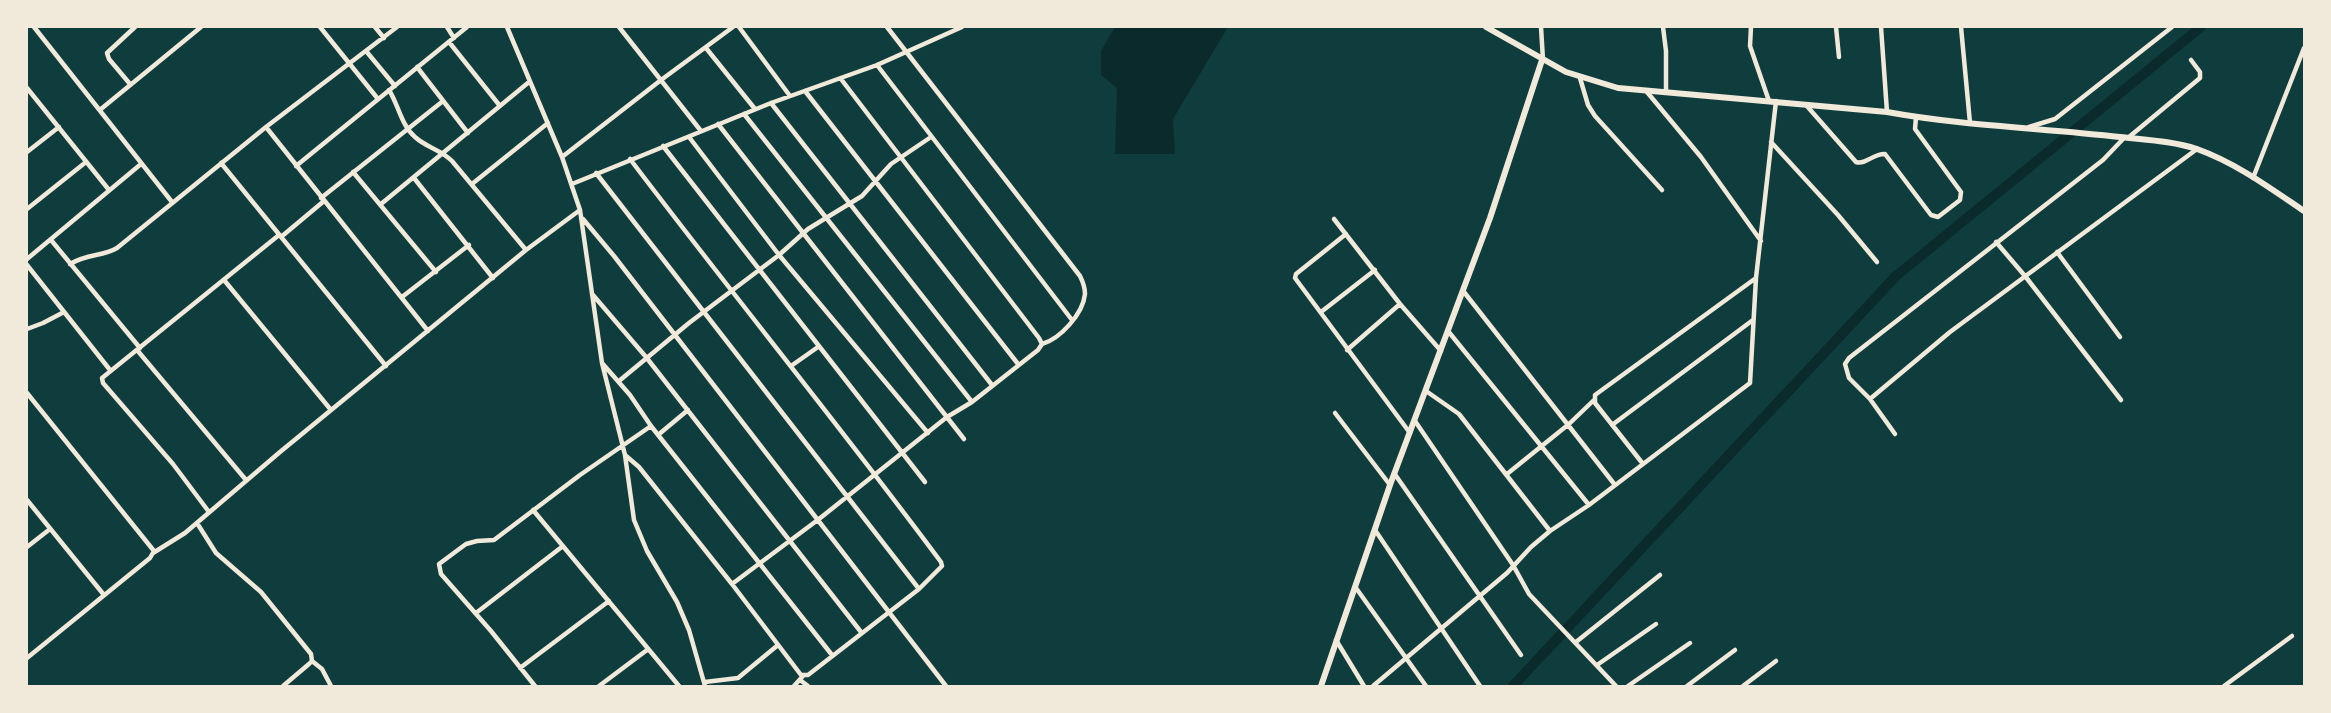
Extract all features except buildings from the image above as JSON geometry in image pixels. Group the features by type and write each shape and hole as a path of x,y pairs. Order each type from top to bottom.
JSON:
{"street":[{"path":"34,27 101,109 172,202"},
{"path":"130,84 109,59 107,53 135,27"},
{"path":"101,109 201,27"},
{"path":"320,27 378,99"},
{"path":"375,27 384,38"},
{"path":"70,264 85,256 112,251 266,127 398,27"},
{"path":"447,27 454,38"},
{"path":"296,166 467,27"},
{"path":"507,27 562,157 580,210 602,363 625,455 637,528 689,630 705,684 738,678 778,645"},
{"path":"619,27 701,131"},
{"path":"562,157 733,27"},
{"path":"739,27 790,96"},
{"path":"732,584 791,541 947,417 972,402 1038,350 1042,344 1061,335 1084,299 1085,292 1080,276 887,27"},
{"path":"572,184 755,109 877,65 962,27"},
{"path":"1486,27 1543,60 1580,78 1618,88 1887,112 1970,123 2180,144 2230,164 2304,211"},
{"path":"1321,686 1394,473 1464,292 1518,138 1543,60 1541,27"},
{"path":"1663,27 1666,51 1666,92"},
{"path":"1373,686 1481,595 1550,531 1589,505 1750,383 1756,278 1771,142 1772,101 1750,46 1751,27"},
{"path":"1836,27 1839,57"},
{"path":"1881,27 1887,112"},
{"path":"1960,27 1970,123"},
{"path":"2026,127 2055,119 2172,27"},
{"path":"449,42 500,106"},
{"path":"706,48 755,109"},
{"path":"2253,177 2304,48"},
{"path":"366,51 395,86"},
{"path":"1895,434 1870,399 1850,378 1845,364 1849,358 2103,160 2127,137 2200,78 2200,72 2191,60"},
{"path":"877,65 1072,320"},
{"path":"417,67 468,132"},
{"path":"1580,78 1588,105 1595,116 1662,190"},
{"path":"841,79 1040,338 1042,344"},
{"path":"381,204 529,82"},
{"path":"27,88 109,190"},
{"path":"389,90 407,129 423,143 444,153 472,183 526,250"},
{"path":"804,91 1018,364"},
{"path":"1647,92 1701,157 1761,241"},
{"path":"209,512 173,464 103,383 104,376 280,236 353,172 443,101"},
{"path":"771,103 992,385"},
{"path":"1806,104 1856,162 1861,163 1884,154 1931,215 1938,217 1960,200 1961,192 1915,129 1916,117"},
{"path":"744,114 972,402"},
{"path":"472,183 548,123"},
{"path":"718,124 964,439"},
{"path":"27,152 59,127"},
{"path":"266,127 428,331"},
{"path":"690,137 779,255 928,432"},
{"path":"619,381 646,357 803,234 862,196 885,169 931,137"},
{"path":"1771,142 1838,215 1877,262"},
{"path":"663,146 818,347 926,482"},
{"path":"1870,399 1950,332 2197,149"},
{"path":"630,159 941,562 938,571 919,589 794,686"},
{"path":"27,209 86,162"},
{"path":"222,163 386,366"},
{"path":"27,259 141,164"},
{"path":"353,172 436,272"},
{"path":"596,173 919,589"},
{"path":"414,178 493,278"},
{"path":"27,658 153,553 197,523 246,480 526,250 580,210"},
{"path":"582,218 819,519 946,686"},
{"path":"1334,219 1400,304 1441,351"},
{"path":"1346,234 1295,276 1410,434"},
{"path":"51,240 246,480"},
{"path":"1996,242 2121,400"},
{"path":"402,297 469,245"},
{"path":"2057,252 2121,337"},
{"path":"27,265 110,370"},
{"path":"1321,312 1375,270"},
{"path":"1507,474 1569,424 1594,400 1598,393 1756,278"},
{"path":"224,280 331,410"},
{"path":"1464,292 1616,485"},
{"path":"593,295 646,357 861,632"},
{"path":"1347,350 1400,304"},
{"path":"27,329 64,312"},
{"path":"1612,425 1753,320"},
{"path":"1448,331 1589,505"},
{"path":"791,366 818,347"},
{"path":"602,363 619,381 651,426 832,655"},
{"path":"1426,391 1459,414 1550,531"},
{"path":"27,393 153,549 153,553"},
{"path":"1594,400 1643,464"},
{"path":"658,435 688,410"},
{"path":"1335,413 1390,485"},
{"path":"1415,421 1514,565 1529,594 1616,686"},
{"path":"535,686 441,574 439,564 466,544 494,540 587,470 651,426"},
{"path":"625,455 639,467 732,584 808,686"},
{"path":"1394,473 1521,655"},
{"path":"27,500 104,595"},
{"path":"533,510 679,686"},
{"path":"197,523 216,553 261,592 308,649 312,661 322,669 331,686"},
{"path":"27,547 50,529"},
{"path":"1375,530 1480,686"},
{"path":"476,613 563,546"},
{"path":"1576,642 1660,575"},
{"path":"1356,588 1426,686"},
{"path":"520,668 609,601"},
{"path":"1597,665 1656,624"},
{"path":"2224,686 2292,636"},
{"path":"1336,640 1364,686"},
{"path":"1628,686 1690,643"},
{"path":"598,686 647,650"},
{"path":"1687,686 1735,650"},
{"path":"283,686 312,661"},
{"path":"1743,686 1776,661"}],"water":[{"path":"1115,27 1228,27 1173,119 1175,154 1115,154 1117,88 1101,75 1101,51"}],"waterway":[{"path":"1513,686 1896,276 2201,27"}]}
